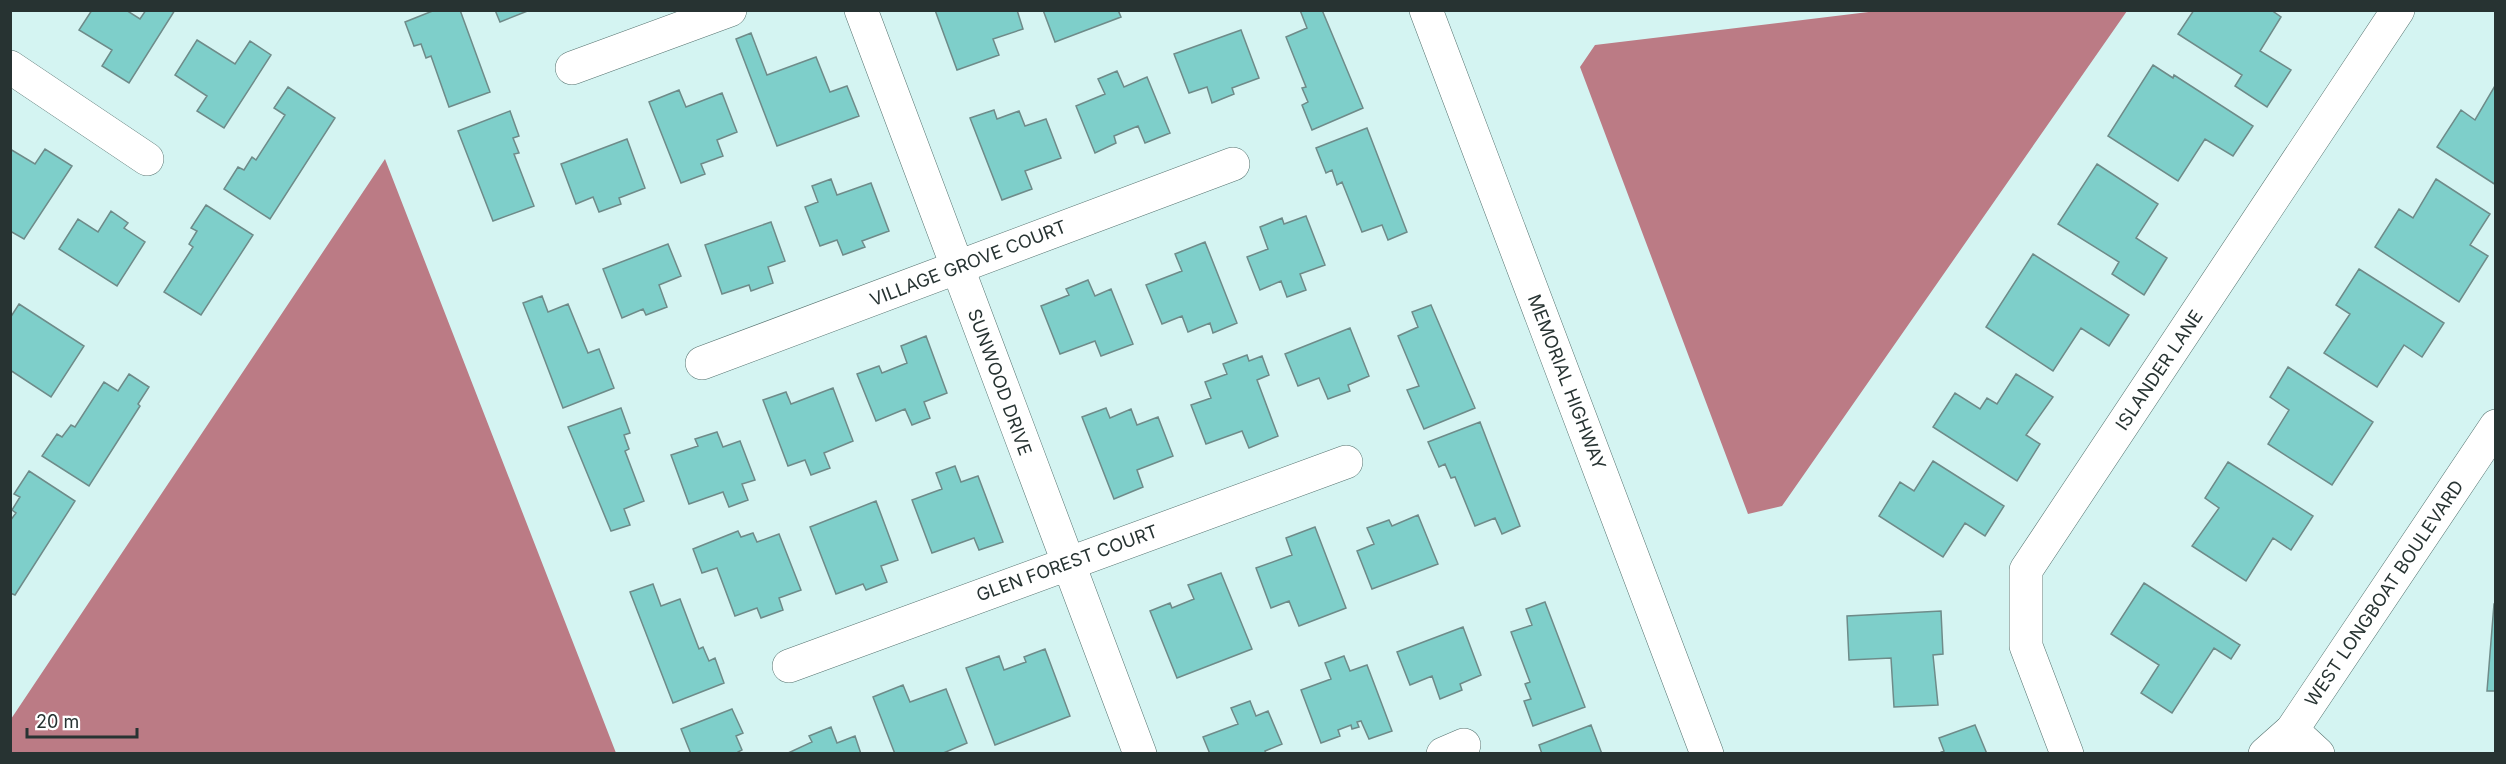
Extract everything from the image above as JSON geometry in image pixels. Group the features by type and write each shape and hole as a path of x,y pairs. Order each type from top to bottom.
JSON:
{"street":[{"path":"572,68 730,10"},
{"name":"SUNWOOD DRIVE","path":"861,10 1140,753"},
{"name":"MEMORIAL HIGHWAY","path":"1426,10 1707,753"},
{"name":"ISLANDER LANE","path":"2067,753 2026,646 2026,570 2398,10"},
{"path":"10,67 147,159"},
{"name":"VILLAGE GROVE COURT","path":"702,363 1233,164"},
{"name":"WEST LONGBOAT BOULEVARD","path":"2265,753 2292,730 2496,426"},
{"name":"GLEN FOREST COURT","path":"789,666 1346,462"},
{"path":"2292,730 2318,753"}],"shaded area":[{"path":"1885,10 2127,11 1782,506 1748,514 1580,67 1595,45"},
{"path":"385,159 616,753 11,753 11,719"}],"building":[{"path":"92,10 126,10 140,19 146,10 175,10 129,83 102,66 112,50 79,30"},
{"path":"435,10 460,10 490,92 449,107 431,56 426,58 421,44 414,46 405,22"},
{"path":"495,10 530,10 500,22"},
{"path":"935,10 1017,10 1023,29 993,39 999,55 957,70"},
{"path":"1043,10 1118,10 1121,17 1055,42"},
{"path":"1300,10 1322,10 1363,108 1312,130 1302,105 1308,102 1302,88 1306,87 1286,37 1307,28"},
{"path":"2194,10 2271,10 2281,17 2260,51 2291,70 2267,107 2235,86 2242,75 2178,34"},
{"path":"1241,30 1259,78 1232,88 1234,94 1212,103 1207,87 1189,93 1174,54"},
{"path":"751,33 767,75 816,57 830,92 847,86 859,116 777,146 736,39"},
{"path":"197,40 235,64 250,41 271,55 224,128 197,111 207,96 175,75"},
{"path":"2153,65 2173,78 2174,75 2253,126 2233,156 2205,139 2178,181 2108,136"},
{"path":"1117,71 1124,87 1147,77 1170,133 1145,143 1138,126 1114,136 1116,143 1095,153 1076,106 1105,94 1098,79"},
{"path":"2496,84 2496,185 2437,147 2461,110 2475,120"},
{"path":"288,87 335,118 270,219 224,189 238,167 244,170 252,157 256,160 285,115 274,108"},
{"path":"679,90 686,107 722,93 737,132 717,140 723,156 701,164 705,174 681,183 649,102"},
{"path":"994,110 997,119 1019,111 1025,126 1046,119 1061,158 1025,171 1032,189 1002,200 970,118"},
{"path":"510,111 519,136 513,138 519,153 514,154 534,206 493,221 458,131"},
{"path":"1367,128 1407,232 1388,240 1382,225 1362,232 1342,182 1337,185 1332,170 1326,173 1316,148"},
{"path":"627,139 645,188 619,198 621,204 599,212 593,197 576,204 561,164"},
{"path":"10,149 35,164 45,149 72,166 24,239 10,231"},
{"path":"2097,164 2158,204 2136,238 2167,258 2144,295 2112,274 2119,262 2058,224"},
{"path":"831,179 837,195 871,183 889,231 862,241 865,247 843,255 837,240 820,246 805,207 818,202 812,186"},
{"path":"2436,179 2490,214 2470,245 2488,256 2459,302 2375,247 2399,209 2413,218"},
{"path":"206,205 253,235 201,315 164,292 193,247 189,244 197,231 191,228"},
{"path":"111,211 128,223 124,228 145,242 117,286 59,249 78,219 98,232"},
{"path":"1306,216 1325,265 1300,274 1306,290 1287,297 1281,281 1260,290 1247,257 1268,249 1260,227 1282,218 1284,224"},
{"path":"771,222 785,261 768,267 773,283 751,291 749,285 722,294 705,245"},
{"path":"1205,242 1237,323 1213,333 1210,323 1188,332 1182,316 1162,324 1146,285 1182,271 1175,254"},
{"path":"668,244 681,276 659,285 667,307 646,315 643,309 622,318 603,269"},
{"path":"2033,254 2129,315 2109,346 2081,328 2053,371 1986,327"},
{"path":"2359,269 2444,323 2422,357 2404,345 2377,387 2324,353 2350,314 2336,305"},
{"path":"1088,280 1095,296 1111,289 1133,344 1101,356 1095,341 1060,354 1041,306 1069,295 1066,289"},
{"path":"542,296 548,312 568,304 588,353 599,349 614,388 563,408 523,303"},
{"path":"19,304 84,346 51,397 10,370 10,318"},
{"path":"1431,305 1475,408 1424,429 1407,390 1419,386 1398,336 1418,327 1412,312"},
{"path":"1350,328 1369,376 1348,385 1350,391 1328,399 1319,378 1298,386 1285,354"},
{"path":"926,336 947,393 924,402 930,418 912,425 905,409 876,421 857,374 879,366 882,373 907,363 901,346"},
{"path":"1247,355 1249,361 1262,356 1269,375 1257,380 1278,436 1249,448 1242,431 1206,444 1191,405 1211,398 1205,382 1227,374 1223,364"},
{"path":"2288,367 2373,422 2332,485 2268,444 2289,410 2270,397"},
{"path":"129,374 149,387 138,404 140,406 89,486 42,456 57,434 62,437 71,425 75,427 104,382 118,391"},
{"path":"2016,374 2053,397 2026,435 2040,444 2017,481 1933,427 1955,393 1980,409 1987,398 1997,404"},
{"path":"833,388 853,441 824,453 830,468 811,475 805,460 788,466 763,400 786,392 791,404"},
{"path":"621,408 630,433 624,435 629,449 625,451 644,501 624,509 630,525 611,531 568,427"},
{"path":"1106,408 1110,418 1131,409 1137,425 1158,417 1173,456 1137,470 1143,487 1114,499 1082,417"},
{"path":"1480,422 1520,526 1502,534 1495,518 1475,526 1455,477 1451,478 1445,464 1439,467 1428,442"},
{"path":"717,432 723,447 740,441 755,480 742,484 748,500 729,507 723,492 689,504 671,455 698,446 695,439"},
{"path":"1933,461 2004,506 1985,536 1965,523 1943,557 1879,516 1900,482 1914,491"},
{"path":"2228,462 2313,516 2291,550 2273,538 2246,581 2192,546 2219,508 2205,498"},
{"path":"955,466 961,482 978,476 1003,542 979,550 974,538 932,553 912,500 942,489 936,473"},
{"path":"29,471 75,501 15,595 10,593 10,521 16,513 12,510 20,497 14,494"},
{"path":"876,501 898,560 881,566 887,582 866,590 863,584 836,594 810,527"},
{"path":"1418,515 1438,564 1372,589 1357,551 1374,544 1367,528 1389,520 1392,526"},
{"path":"1315,527 1346,608 1299,626 1289,601 1271,608 1256,568 1292,555 1286,538"},
{"path":"738,531 741,537 753,533 757,542 779,534 801,590 779,598 783,610 761,618 757,608 735,616 717,568 702,573 693,549"},
{"path":"1221,573 1252,649 1177,678 1150,611 1170,603 1172,608 1194,599 1188,585"},
{"path":"2144,583 2240,645 2231,659 2214,648 2172,713 2141,693 2159,665 2111,634"},
{"path":"653,584 661,606 680,599 699,649 703,647 709,661 715,658 724,683 673,703 630,592"},
{"path":"1545,602 1585,707 1533,726 1524,701 1531,699 1525,684 1530,682 1511,632 1532,625 1526,609"},
{"path":"2494,604 2496,604 2496,691 2487,691"},
{"path":"1941,611 1943,654 1933,655 1938,705 1894,707 1891,658 1849,660 1847,616"},
{"path":"1463,627 1481,675 1460,684 1462,690 1440,699 1432,676 1410,685 1397,652"},
{"path":"1045,649 1070,716 995,745 966,668 999,656 1004,670 1026,662 1024,657"},
{"path":"1344,656 1350,671 1367,665 1392,731 1369,739 1361,721 1357,722 1359,727 1352,729 1351,725 1338,730 1340,736 1321,743 1301,690 1331,679 1325,663"},
{"path":"903,685 910,702 946,689 967,743 941,754 895,754 873,697"},
{"path":"1250,701 1256,716 1268,711 1282,744 1265,751 1266,754 1210,754 1203,737 1238,724 1231,708"},
{"path":"732,709 743,733 736,736 742,750 738,754 691,754 681,729"},
{"path":"1591,725 1602,754 1542,754 1539,745"},
{"path":"1975,725 1987,754 1937,754 1944,751 1939,738"},
{"path":"831,727 837,743 855,736 861,754 786,754 812,742 809,736"}]}
